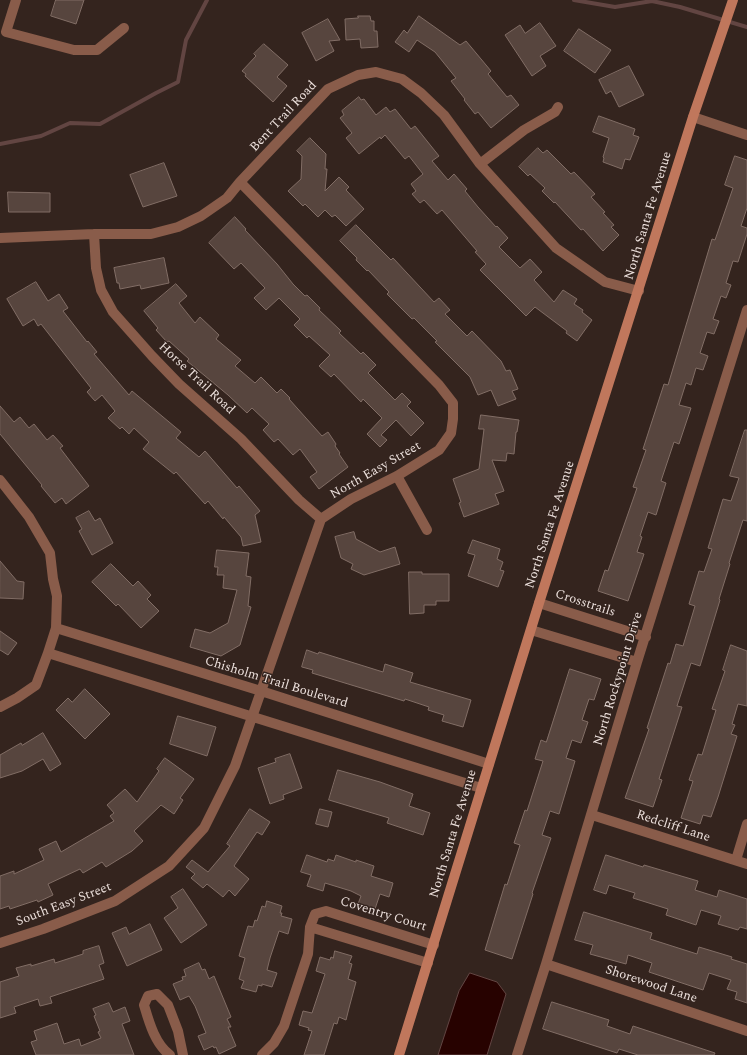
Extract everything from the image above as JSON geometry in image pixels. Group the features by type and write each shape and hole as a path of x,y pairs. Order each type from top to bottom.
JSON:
{"main road":[{"name":"North Santa Fe Avenue","path":"399,1055 539,603 693,117 732,1"}],"street":[{"path":"16,0 6,32 74,50 98,50 124,28"},
{"name":"Bent Trail Road","path":"0,238 94,234 151,234 178,227 201,216 227,198 240,182 328,88 358,75 376,72 402,79 421,93 444,115 480,164 556,248 604,282 639,291"},
{"path":"480,164 524,130 555,112 558,107"},
{"path":"693,117 747,135"},
{"name":"North Easy Street","path":"240,182 439,385 453,403 451,433 439,450 397,476 351,499 321,519"},
{"name":"Horse Trail Road","path":"94,234 96,268 101,290 113,312 179,384 242,438 299,500 321,519"},
{"name":"North Rockypoint Drive","path":"517,1055 592,814 637,662 747,310"},
{"path":"397,476 427,530"},
{"path":"0,480 29,518 50,553 53,579 57,596 56,628 36,685 0,707"},
{"path":"260,691 321,519"},
{"name":"Crosstrails","path":"539,603 646,637"},
{"name":"Chisholm Trail Boulevard","path":"56,628 489,764"},
{"path":"531,630 637,662"},
{"path":"48,653 482,788"},
{"name":"South Easy Street","path":"0,943 43,929 115,901 169,866 204,828 235,766 260,691"},
{"name":"Redcliff Lane","path":"592,814 747,864"},
{"path":"736,860 747,824"},
{"name":"Coventry Court","path":"310,927 315,914 326,911 434,945"},
{"path":"262,1055 274,1043 284,1026 308,954 310,927 428,962"},
{"name":"Shorewood Lane","path":"546,964 747,1031"},
{"path":"170,1055 158,1040 149,1023 144,1005 148,996 157,994 168,1005 178,1031 183,1055"}],"shaded area":[{"path":"470,973 497,982 506,994 487,1055 438,1055 459,991"}],"building":[{"path":"56,0 84,0 76,24 51,16"},
{"path":"358,16 370,16 371,21 374,21 374,31 377,31 378,47 361,48 360,39 346,40 345,19 358,18"},
{"path":"419,16 460,45 466,41 491,71 488,74 507,97 511,95 519,105 491,128 478,112 475,114 451,81 456,78 435,52 417,40 409,52 395,42 404,30 407,33"},
{"path":"328,19 340,40 329,41 334,51 316,61 302,33"},
{"path":"540,23 556,46 540,56 546,66 532,76 505,35 520,25 525,33"},
{"path":"579,29 611,50 595,73 564,51"},
{"path":"264,44 288,65 277,77 287,86 273,102 245,76 246,74 242,71 256,56 254,54"},
{"path":"629,66 644,95 619,107 611,91 606,94 599,80"},
{"path":"359,97 361,100 364,99 376,115 386,107 390,112 395,109 411,129 415,126 439,156 432,161 448,180 454,174 467,189 465,191 478,207 508,238 499,247 520,268 530,259 542,272 534,280 554,302 563,290 577,299 574,304 583,310 582,312 592,320 577,341 566,333 567,331 535,307 526,316 480,270 486,264 475,252 477,251 442,210 437,214 424,200 420,203 412,194 416,191 411,184 423,174 409,156 405,159 385,135 381,139 380,137 359,154 346,138 352,133 340,118 344,115 342,111"},
{"path":"599,116 635,129 633,135 639,137 630,160 625,159 622,169 603,162 603,157 609,138 593,132"},
{"path":"310,138 326,154 325,169 327,169 325,191 339,177 349,187 346,190 364,209 346,226 335,215 332,217 325,210 318,217 305,204 303,206 288,191 301,179 302,156 297,151"},
{"path":"538,148 543,153 547,150 571,174 574,172 595,194 591,197 605,212 603,213 614,225 611,227 619,235 603,251 583,229 581,230 555,202 554,203 542,191 545,188 530,174 528,176 519,167"},
{"path":"735,156 747,160 747,208 741,226 747,228 747,234 738,262 733,261 726,283 731,285 726,298 721,296 713,319 719,321 714,334 707,332 700,353 708,356 703,370 696,368 691,385 686,383 679,405 691,408 679,444 674,442 661,481 666,483 656,515 648,512 640,536 642,537 637,552 644,554 628,601 598,591 605,570 608,571 637,488 633,487 646,450 643,449 664,384 668,385 712,239 715,240 733,188 725,185"},
{"path":"164,163 177,196 143,207 130,175"},
{"path":"8,192 50,193 50,212 9,212"},
{"path":"235,217 293,284 305,296 307,295 320,308 319,310 341,331 339,333 361,354 363,352 376,365 368,373 395,400 402,393 411,402 407,406 424,423 411,436 396,420 381,435 387,440 380,447 367,434 382,418 363,399 361,402 334,374 331,377 319,366 330,355 309,336 307,338 294,325 300,319 279,298 266,310 254,298 265,288 241,263 234,269 209,243"},
{"path":"356,225 391,260 393,258 434,302 439,298 450,310 445,314 467,336 472,331 501,361 506,371 510,370 518,389 512,391 516,399 498,406 491,390 478,395 470,377 435,342 437,341 414,318 412,319 387,294 389,292 356,260 357,258 340,241"},
{"path":"164,258 169,283 141,289 140,285 120,289 119,283 117,283 114,268"},
{"path":"36,282 48,301 59,294 68,308 63,311 87,342 88,341 97,352 94,354 129,395 132,391 181,432 176,438 199,457 205,451 237,488 239,486 260,511 255,515 261,542 243,546 241,537 208,501 205,504 176,472 174,474 143,449 149,442 134,428 129,434 122,427 120,429 108,418 115,411 102,395 95,401 87,392 91,388 41,324 38,326 34,319 23,326 7,299"},
{"path":"176,284 187,296 179,303 195,323 200,317 219,335 216,339 241,360 235,366 255,383 261,377 277,393 281,389 322,436 328,432 336,444 335,446 340,453 339,454 348,467 319,489 310,477 317,472 300,449 293,455 278,439 274,442 263,430 269,424 252,408 247,413 187,361 189,359 169,341 167,342 156,330 158,328 144,311"},
{"path":"0,406 14,422 20,417 29,428 34,424 47,440 53,435 63,446 60,448 89,486 66,504 62,498 55,503 0,434"},
{"path":"481,415 519,420 516,432 514,454 507,453 506,461 492,460 504,491 495,494 499,504 464,517 459,503 461,502 453,479 479,469 484,429 479,429"},
{"path":"745,430 747,430 747,521 743,520 729,563 730,564 719,599 720,600 700,666 691,663 677,706 682,707 659,779 662,780 653,807 625,798 649,729 647,728 668,663 670,664 676,644 683,646 695,606 689,604 699,571 704,572 712,549 708,548 723,499 731,501 739,478 730,476"},
{"path":"89,511 95,521 100,518 113,543 92,555 79,531 82,529 76,518"},
{"path":"354,532 356,539 380,552 395,547 400,564 364,575 351,569 353,564 341,558 335,537"},
{"path":"473,540 500,549 497,559 503,562 500,570 504,571 498,587 468,576 475,555 468,553"},
{"path":"217,550 249,553 246,576 251,577 248,606 251,607 240,645 221,656 190,647 195,629 210,633 228,623 237,590 223,588 224,575 217,575 218,567 215,567"},
{"path":"0,561 17,581 24,582 23,599 0,598"},
{"path":"111,564 133,586 138,581 151,595 147,599 159,611 141,628 118,604 116,606 92,582"},
{"path":"409,572 422,572 422,574 449,574 449,601 436,601 436,605 424,605 424,613 410,614"},
{"path":"0,631 17,643 8,655 0,650"},
{"path":"731,645 747,651 747,706 738,704 732,724 735,725 731,734 737,736 718,797 711,817 703,815 700,824 681,818 693,781 689,780 698,754 702,755 716,710 712,709 725,671 723,670"},
{"path":"307,650 318,654 319,652 383,672 385,664 413,673 410,682 471,700 463,727 442,721 444,715 428,710 429,707 405,699 404,701 312,673 313,670 302,667"},
{"path":"570,669 601,679 594,700 589,699 582,720 588,722 581,743 572,740 566,758 575,761 559,814 550,811 542,835 551,838 532,893 533,894 512,959 485,950 505,884 507,885 520,845 514,843 525,810 527,811 543,761 535,759 541,740 546,742"},
{"path":"85,689 110,714 85,739 56,710 68,698 72,702"},
{"path":"178,716 216,727 207,756 170,744"},
{"path":"43,733 61,764 50,771 43,759 22,771 0,778 0,755"},
{"path":"290,754 302,788 283,795 284,799 270,804 258,768 276,762 275,759"},
{"path":"165,758 194,779 180,798 183,800 174,814 161,805 134,831 143,841 132,851 106,867 102,862 83,873 80,869 48,884 53,895 38,902 37,900 10,909 9,906 0,909 0,876 14,871 14,874 44,860 39,849 56,841 61,852 114,821 110,816 114,813 107,805 125,789 137,802 159,771 157,769"},
{"path":"338,770 380,782 413,794 409,806 430,813 423,835 387,823 389,818 329,800"},
{"path":"250,809 270,822 262,835 257,832 234,866 249,879 235,896 229,890 223,897 207,884 203,888 191,878 195,874 186,867 192,860 208,872 230,846 227,844"},
{"path":"320,809 332,812 328,827 316,824"},
{"path":"307,855 327,862 328,859 334,861 336,855 374,866 371,876 393,883 389,897 380,894 375,909 358,904 361,896 351,891 325,883 323,891 307,886 311,875 301,872"},
{"path":"606,855 643,867 644,865 698,881 695,890 717,897 719,890 747,899 747,929 740,927 738,930 718,924 721,916 701,910 696,925 666,915 668,909 633,898 635,893 609,885 606,894 594,890"},
{"path":"183,889 207,925 181,943 164,918 178,908 171,897"},
{"path":"267,901 282,906 280,913 282,913 281,916 292,919 288,934 279,931 270,958 267,970 277,973 272,987 262,984 262,986 258,985 256,992 241,988 244,981 239,979 245,958 239,956 248,926 253,927 255,920 257,921 262,906 265,907"},
{"path":"584,912 652,933 650,939 697,954 699,947 732,957 731,959 747,964 747,1003 735,999 737,992 727,989 731,980 709,973 703,990 649,972 652,963 628,955 626,964 590,954 593,945 575,940"},
{"path":"150,924 162,950 127,966 112,933 126,927 129,934"},
{"path":"99,946 104,963 99,965 104,979 50,997 52,1003 40,1006 38,999 14,1007 16,1013 0,1018 0,982 19,976 16,968 31,964 31,966 54,959 55,963 83,954 83,951"},
{"path":"335,951 352,956 349,963 352,964 348,979 356,982 346,1020 339,1017 337,1024 334,1023 324,1055 304,1055 312,1031 308,1030 309,1028 299,1025 303,1011 312,1013 325,974 316,971 320,957 330,960 331,957 333,958"},
{"path":"199,963 202,970 205,969 209,979 214,976 231,1017 227,1019 231,1027 228,1027 236,1046 219,1054 216,1047 214,1048 213,1046 204,1050 198,1036 206,1033 195,1006 189,996 180,1000 173,984 183,980 182,977 186,976 184,970"},
{"path":"552,1002 609,1020 607,1026 630,1034 633,1026 715,1053 714,1055 638,1055 619,1049 617,1053 543,1029"},
{"path":"109,1003 113,1012 125,1007 130,1021 122,1024 134,1055 36,1055 31,1042 37,1040 34,1031 57,1023 64,1044 79,1039 81,1046 101,1038 94,1016 96,1015 93,1009"}],"waterway":[{"path":"0,144 41,136 70,123 100,124 178,82 186,40 207,0"},
{"path":"574,0 615,7 652,1 680,7 747,27"}]}
